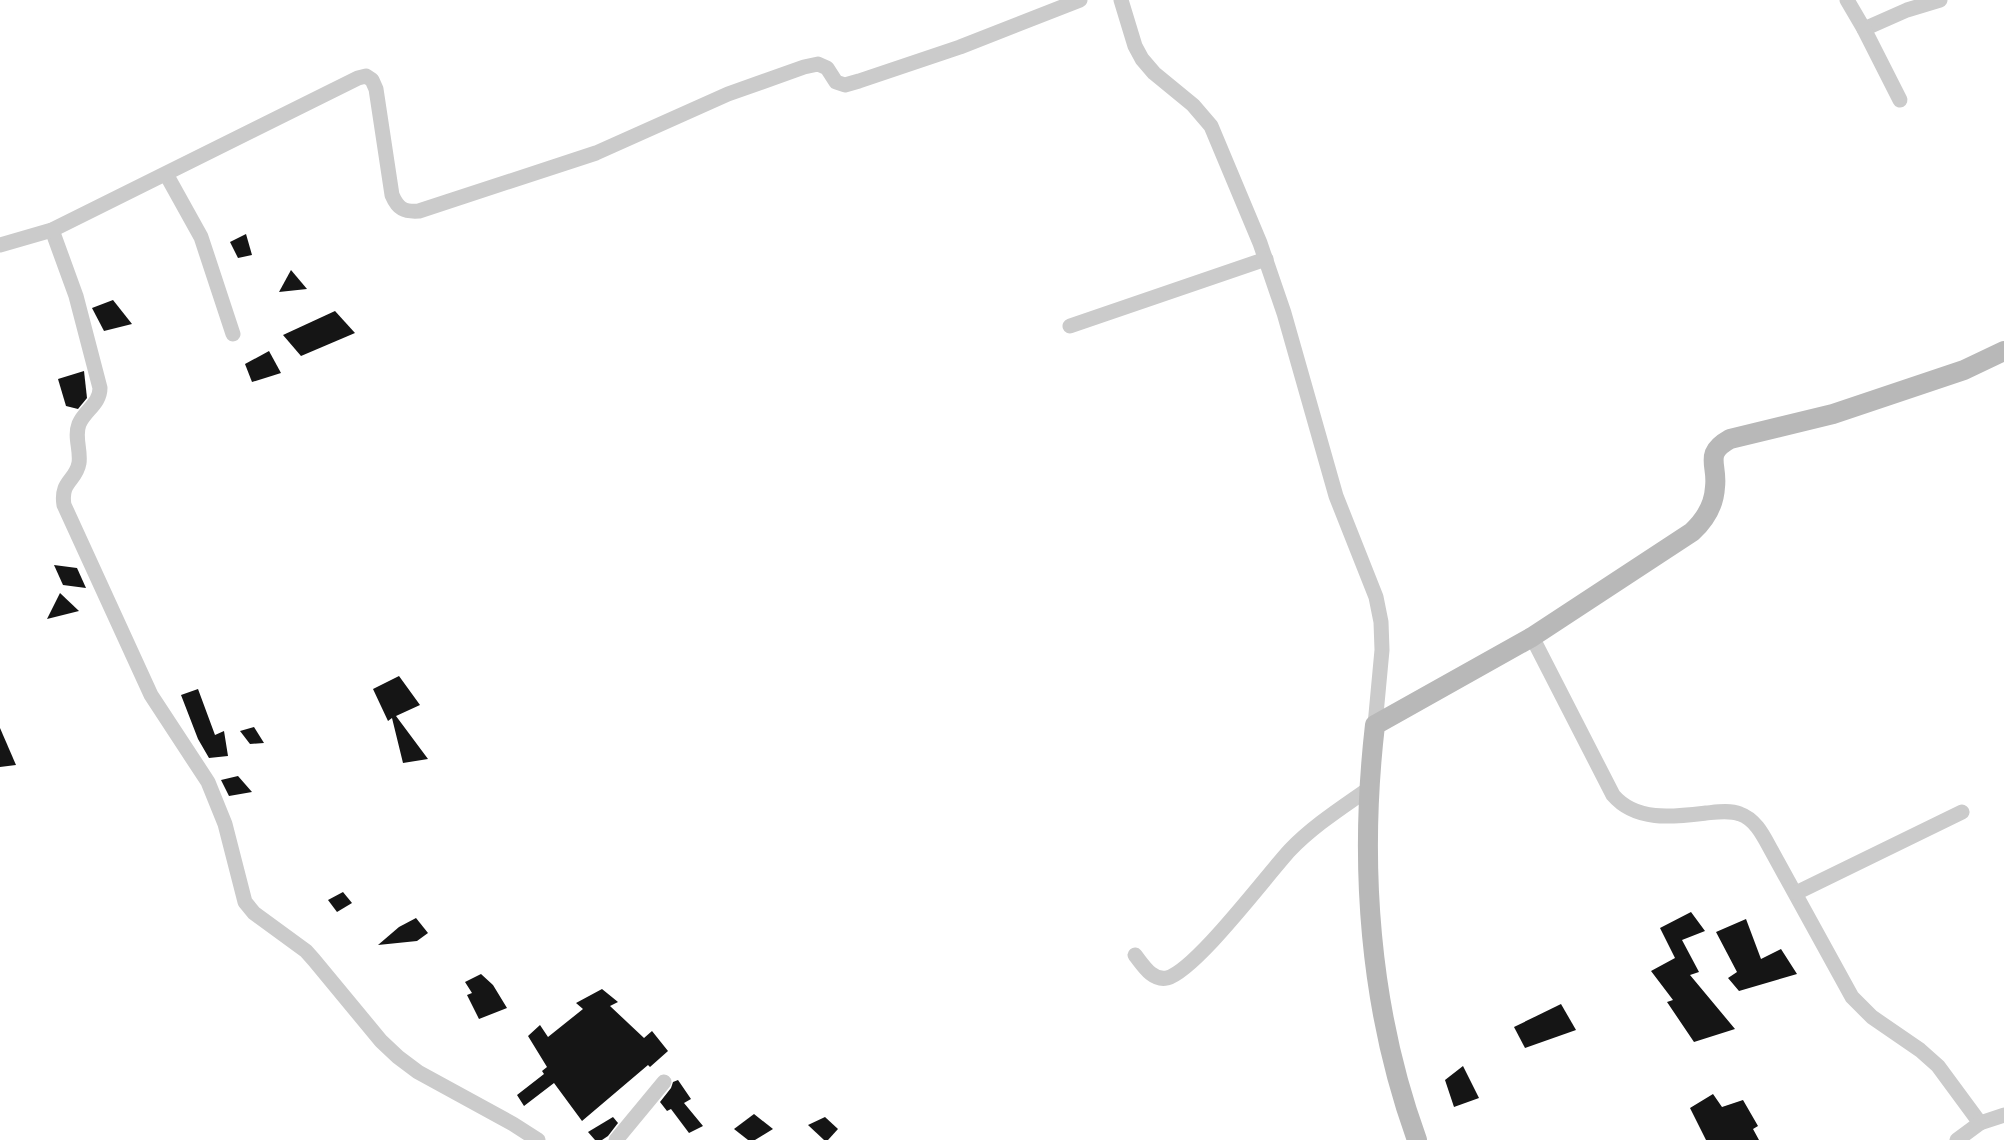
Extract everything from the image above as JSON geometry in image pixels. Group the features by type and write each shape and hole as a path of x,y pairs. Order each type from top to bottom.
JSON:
{"street":[{"path":"0,245 52,230 358,78 366,76 372,80 376,89 392,195 397,206 407,212 419,211 596,153 728,94 804,67 818,64 828,68 836,82 845,85 860,82 960,47 1079,0"},
{"path":"1121,0 1135,46 1142,60 1154,73 1193,105 1211,126 1266,259 1284,313 1336,496 1376,597 1381,622 1382,650 1371,787 1368,868 1369,912 1373,955 1392,1060 1407,1114 1417,1140"},
{"path":"1847,0 1864,28 1900,100"},
{"path":"1864,28 1907,10 1940,0"},
{"path":"166,174 201,238 234,334"},
{"path":"52,230 76,296 100,388 98,401 80,423 77,437 80,461 63,490 64,505 151,695 212,789 225,824 245,902 254,913 310,955 381,1041 398,1057 418,1072 513,1124 538,1140"},
{"path":"1070,326 1266,259"},
{"path":"1375,725 1532,637 1644,565 1699,526 1707,516 1714,498 1716,485 1713,457 1715,450 1720,444 1730,439 1833,414 1964,370 2004,351"},
{"path":"1532,637 1613,794 1621,804 1640,814 1661,816 1728,811 1741,814 1760,831 1852,997 1872,1018 1920,1050 1938,1066 1980,1122"},
{"path":"1135,955 1153,976 1160,978 1168,978 1184,968 1219,933 1290,850 1331,815 1371,787"},
{"path":"1796,893 1962,812"},
{"path":"616,1140 664,1082"},
{"path":"1957,1140 1980,1122 2004,1115"}],"building":[{"path":"246,234 252,255 238,258 230,242"},
{"path":"291,270 307,289 279,292"},
{"path":"113,300 132,324 104,331 92,308"},
{"path":"335,311 355,333 301,356 283,335"},
{"path":"269,351 281,373 252,382 245,364"},
{"path":"84,371 87,398 78,409 66,406 58,379"},
{"path":"54,565 77,568 86,588 63,585"},
{"path":"60,593 79,611 47,619"},
{"path":"399,676 420,705 396,716 428,759 403,763 392,718 388,721 373,689"},
{"path":"198,689 215,735 224,731 228,756 209,758 198,739 181,695"},
{"path":"254,727 264,743 250,744 240,731"},
{"path":"0,728 16,765 0,767"},
{"path":"238,776 252,792 229,796 221,780"},
{"path":"343,892 352,903 337,912 328,900"},
{"path":"1691,912 1705,931 1682,940 1699,972 1690,975 1735,1029 1694,1042 1667,1002 1673,1000 1651,971 1675,958 1660,928"},
{"path":"416,918 428,933 417,941 378,945 399,927"},
{"path":"1746,919 1761,959 1781,949 1797,974 1739,991 1728,978 1737,972 1716,932"},
{"path":"481,974 493,985 507,1008 479,1019 467,995 472,993 465,982"},
{"path":"602,989 618,1002 610,1006 644,1038 652,1031 668,1051 650,1067 648,1065 582,1121 554,1083 524,1106 517,1095 544,1074 542,1071 547,1067 528,1036 540,1025 548,1037 583,1009 576,1003"},
{"path":"1561,1004 1576,1030 1525,1048 1514,1027"},
{"path":"1463,1066 1479,1098 1454,1107 1445,1080"},
{"path":"678,1080 691,1099 684,1103 703,1126 689,1133 671,1109 667,1111 660,1102 671,1088 673,1082"},
{"path":"1713,1094 1722,1107 1743,1100 1758,1126 1753,1129 1759,1140 1706,1140 1690,1108"},
{"path":"754,1114 773,1129 755,1140 748,1140 734,1129"},
{"path":"613,1117 618,1123 608,1136 602,1140 595,1140 588,1132"},
{"path":"825,1117 838,1129 828,1140 824,1140 808,1125"}]}
